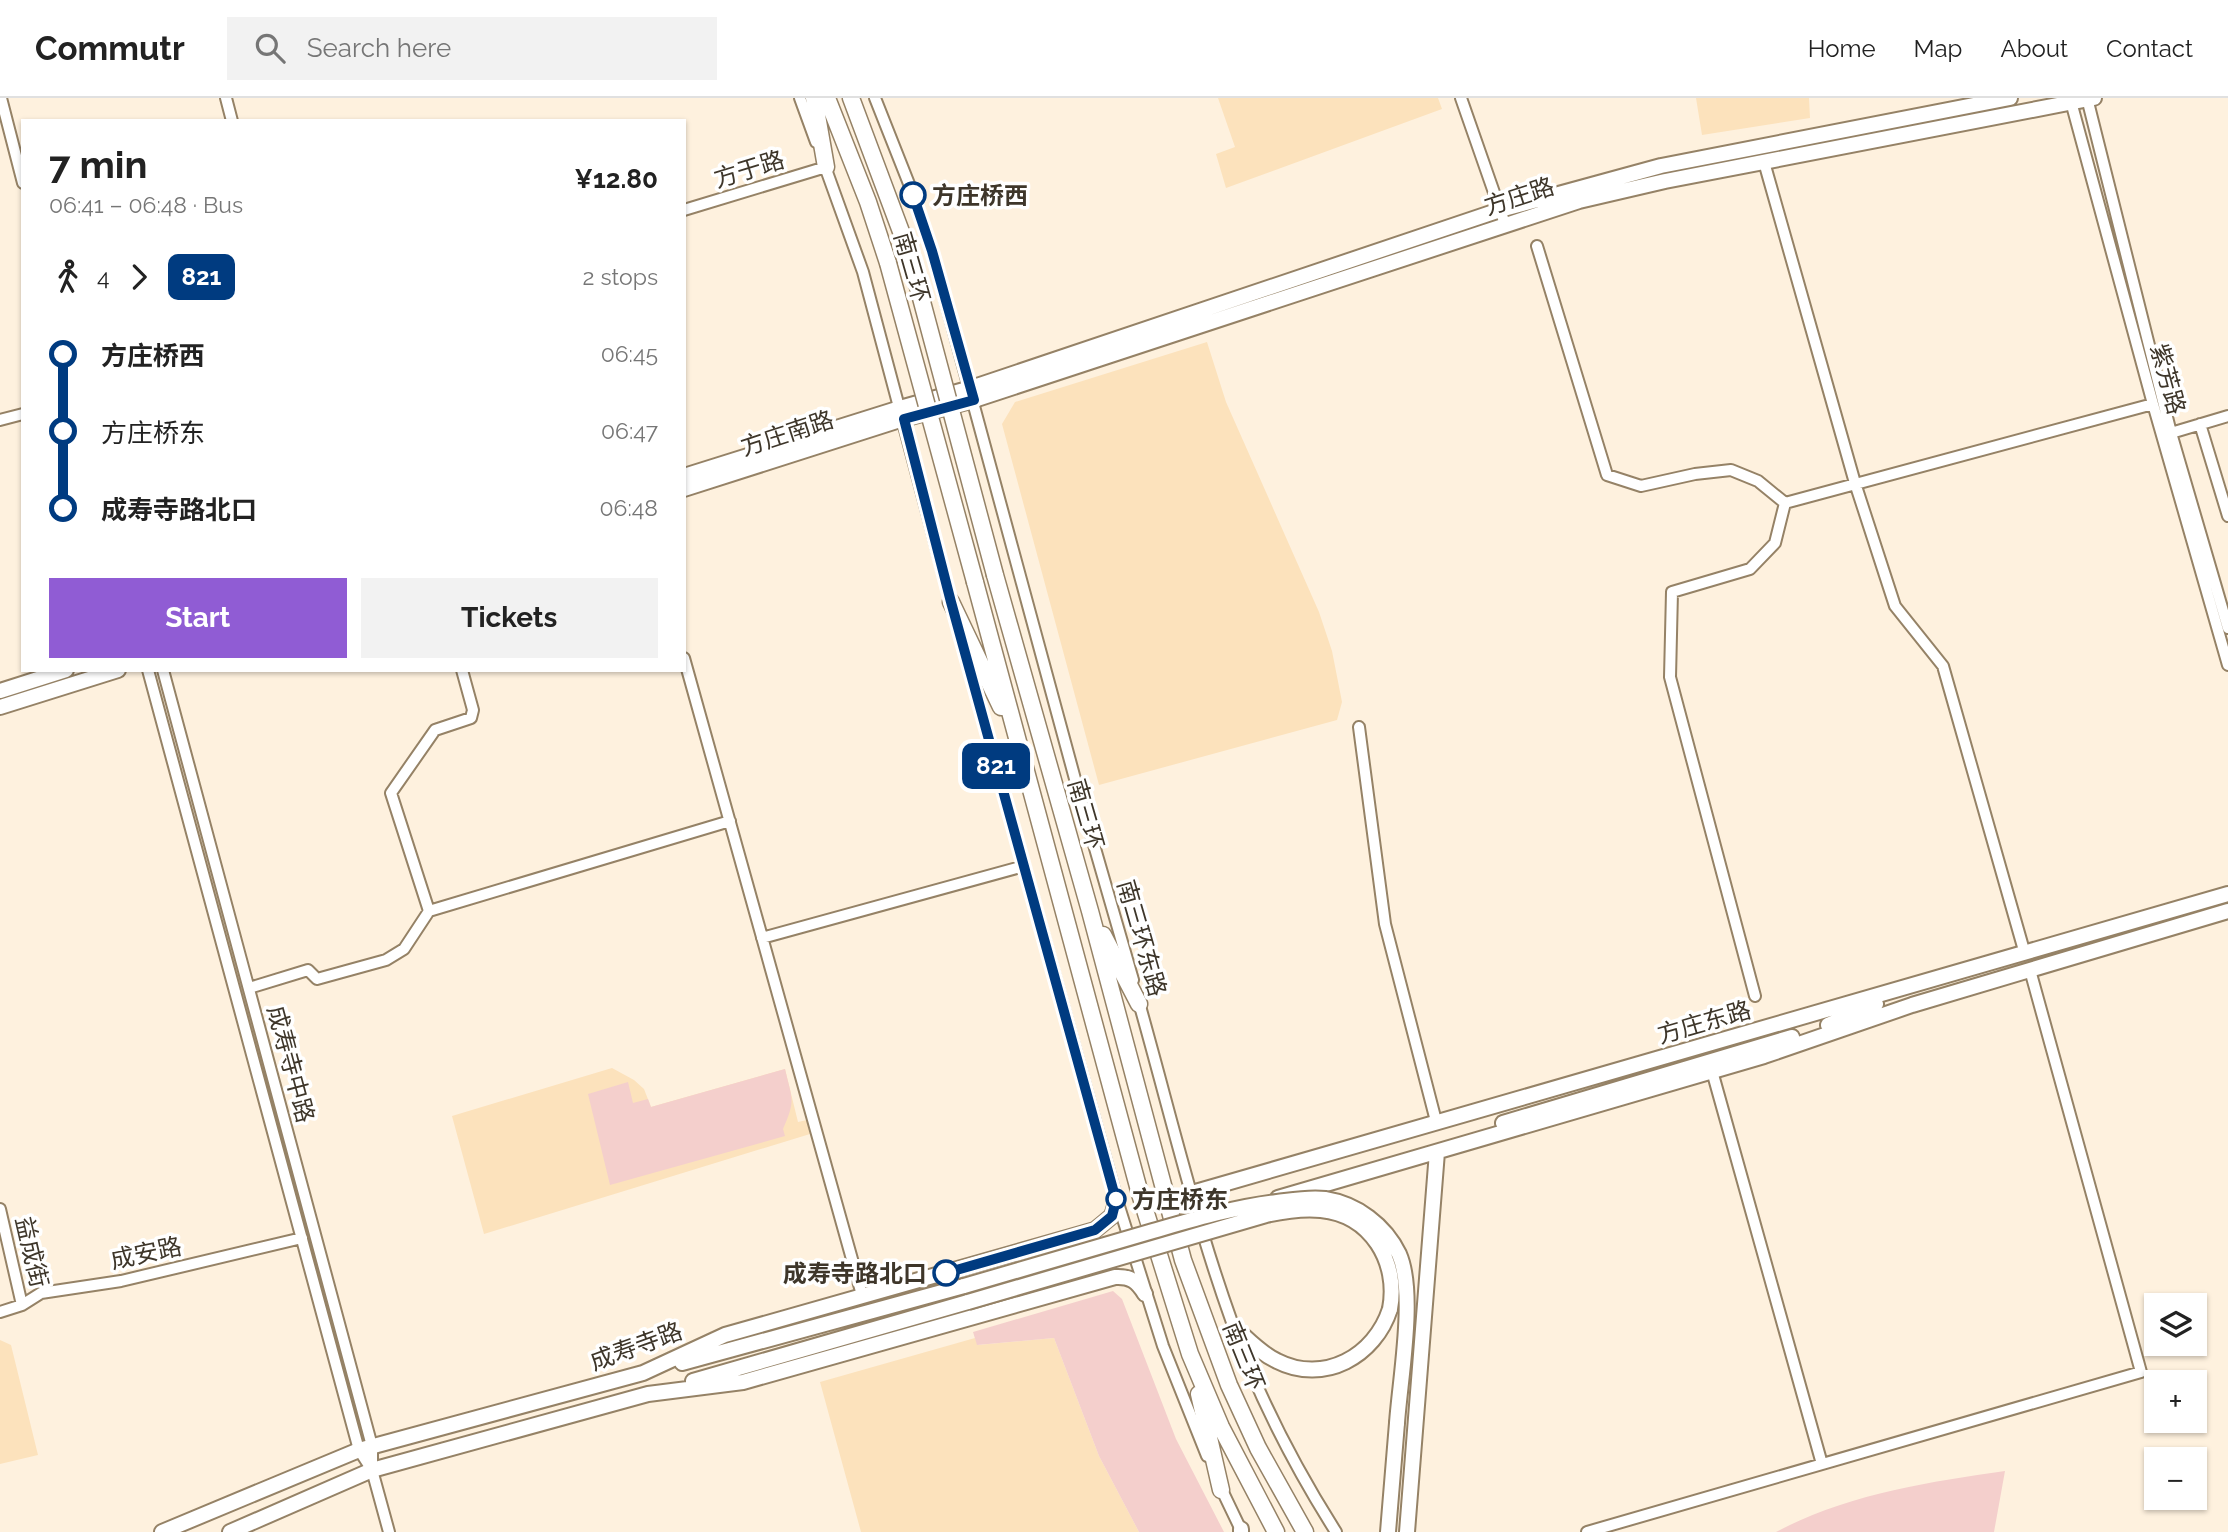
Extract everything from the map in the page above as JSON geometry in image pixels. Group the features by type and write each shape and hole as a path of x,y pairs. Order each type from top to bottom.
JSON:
{"highway":[{"path":"814,98 825,167"},
{"name":"南三环","path":"827,98 868,202 888,263 1140,1194 1190,1354 1221,1427 1276,1532"},
{"name":"南三环","path":"851,98 909,253 1183,1260 1229,1385 1258,1448 1305,1532"},
{"path":"951,602 1019,746"},
{"path":"1090,911 1139,1004"},
{"path":"1190,1354 1221,1490"}],"main road":[{"name":"方庄路","path":"902,413 972,394 1661,166 2010,98"},
{"name":"方庄路","path":"1503,217 2089,98"},
{"name":"方庄南路","path":"686,476 902,413"},
{"name":"方庄南路","path":"686,488 902,413"},
{"path":"0,691 60,672"},
{"path":"0,707 112,672"},
{"name":"方庄东路","path":"1192,1193 2228,894"},
{"path":"1200,1220 1764,1056 1912,1005 2228,911"},
{"path":"2025,954 2030,971"},
{"path":"643,1373 964,1286 1237,1207 1320,1177 1812,1031 1912,986"},
{"path":"1407,1532 1437,1152"},
{"path":"1237,1207 1299,1199 1326,1199 1352,1207 1364,1214 1384,1232 1399,1255 1406,1281 1406,1310 1388,1532"},
{"name":"成寿寺路","path":"162,1532 366,1448 643,1373 725,1335 1095,1230 1112,1216 1116,1200"},
{"path":"648,1394 1266,1215 1309,1209 1335,1212 1367,1230 1383,1251 1393,1287 1390,1309 1381,1332 1363,1352 1337,1366 1321,1370 1294,1368 1280,1363 1256,1347 1234,1327"},
{"path":"991,1259 1009,1263 1020,1277 1018,1295 1006,1307"},
{"name":"成寿寺路","path":"230,1532 372,1470 648,1394 743,1382 1115,1277 1131,1278 1145,1294"}],"street":[{"path":"1,98 21,175"},
{"path":"226,98 231,119"},
{"path":"800,98 863,272 1116,1200 1179,1390 1241,1531"},
{"name":"南三环东路","path":"875,98 932,251 1075,779 1192,1193 1234,1327 1263,1398 1311,1492 1336,1532"},
{"path":"1461,98 1503,217"},
{"name":"紫芳路","path":"2089,98 2171,433 2228,628"},
{"name":"紫芳路","path":"2071,100 2153,404 2228,665"},
{"path":"1764,162 1855,483 1895,606 1943,666 2025,954"},
{"name":"方于路","path":"686,209 825,167"},
{"path":"1537,246 1607,475 1641,486 1695,474 1731,470 1758,481 1785,503"},
{"path":"1785,503 2153,404"},
{"path":"0,421 21,415"},
{"path":"2171,433 2228,416"},
{"path":"2200,424 2228,516"},
{"path":"1755,996 1670,677 1672,592 1750,569 1775,543 1785,503"},
{"path":"686,665 862,1296"},
{"name":"成寿寺中路","path":"149,672 302,1238 366,1448"},
{"name":"成寿寺中路","path":"164,672 249,988 389,1532"},
{"path":"429,911 390,793 435,730 471,718 473,710 463,672"},
{"path":"1359,727 1385,924 1436,1121"},
{"path":"249,988 308,970 317,979 386,960 404,949 429,911 730,821"},
{"path":"762,938 1024,866"},
{"path":"1587,1532 2141,1372 2030,971"},
{"path":"1712,1071 1822,1464"},
{"name":"益成街","path":"0,1209 22,1305"},
{"name":"成安路","path":"0,1312 22,1305 41,1293 121,1281 302,1238"}],"shaded area":[{"path":"1218,98 1438,98 1442,109 1226,188 1216,154 1235,147"},
{"path":"1696,98 1809,98 1810,118 1702,135"},
{"path":"1207,342 1226,402 1319,612 1332,651 1342,702 1337,720 1099,785 1002,424 1015,402"},
{"path":"612,1068 644,1089 651,1107 785,1069 798,1122 807,1120 810,1134 484,1234 452,1116"},
{"path":"785,1069 792,1099 783,1129 785,1136 610,1185 588,1094 628,1082 633,1103 648,1099 651,1107"},
{"path":"1113,1291 1122,1299 1176,1439 1224,1532 1139,1532 1099,1456 1054,1338 977,1345 973,1332"},
{"path":"975,1338 978,1345 1054,1338 1099,1456 1139,1532 861,1532 820,1382"},
{"path":"0,1340 11,1345 38,1455 0,1464"},
{"path":"2005,1471 1994,1532 1776,1532 1802,1519 1858,1499 1916,1485"}],"bus line":[{"name":"821","path":"913,195 932,251 974,400 904,419 951,602 1116,1200 1115,1209 1108,1222 1095,1230 946,1273"}],"place":[{"name":"方庄桥西","path":"913,195"},
{"name":"方庄桥东","path":"1116,1199"},
{"name":"成寿寺路北口","path":"946,1273"}]}
